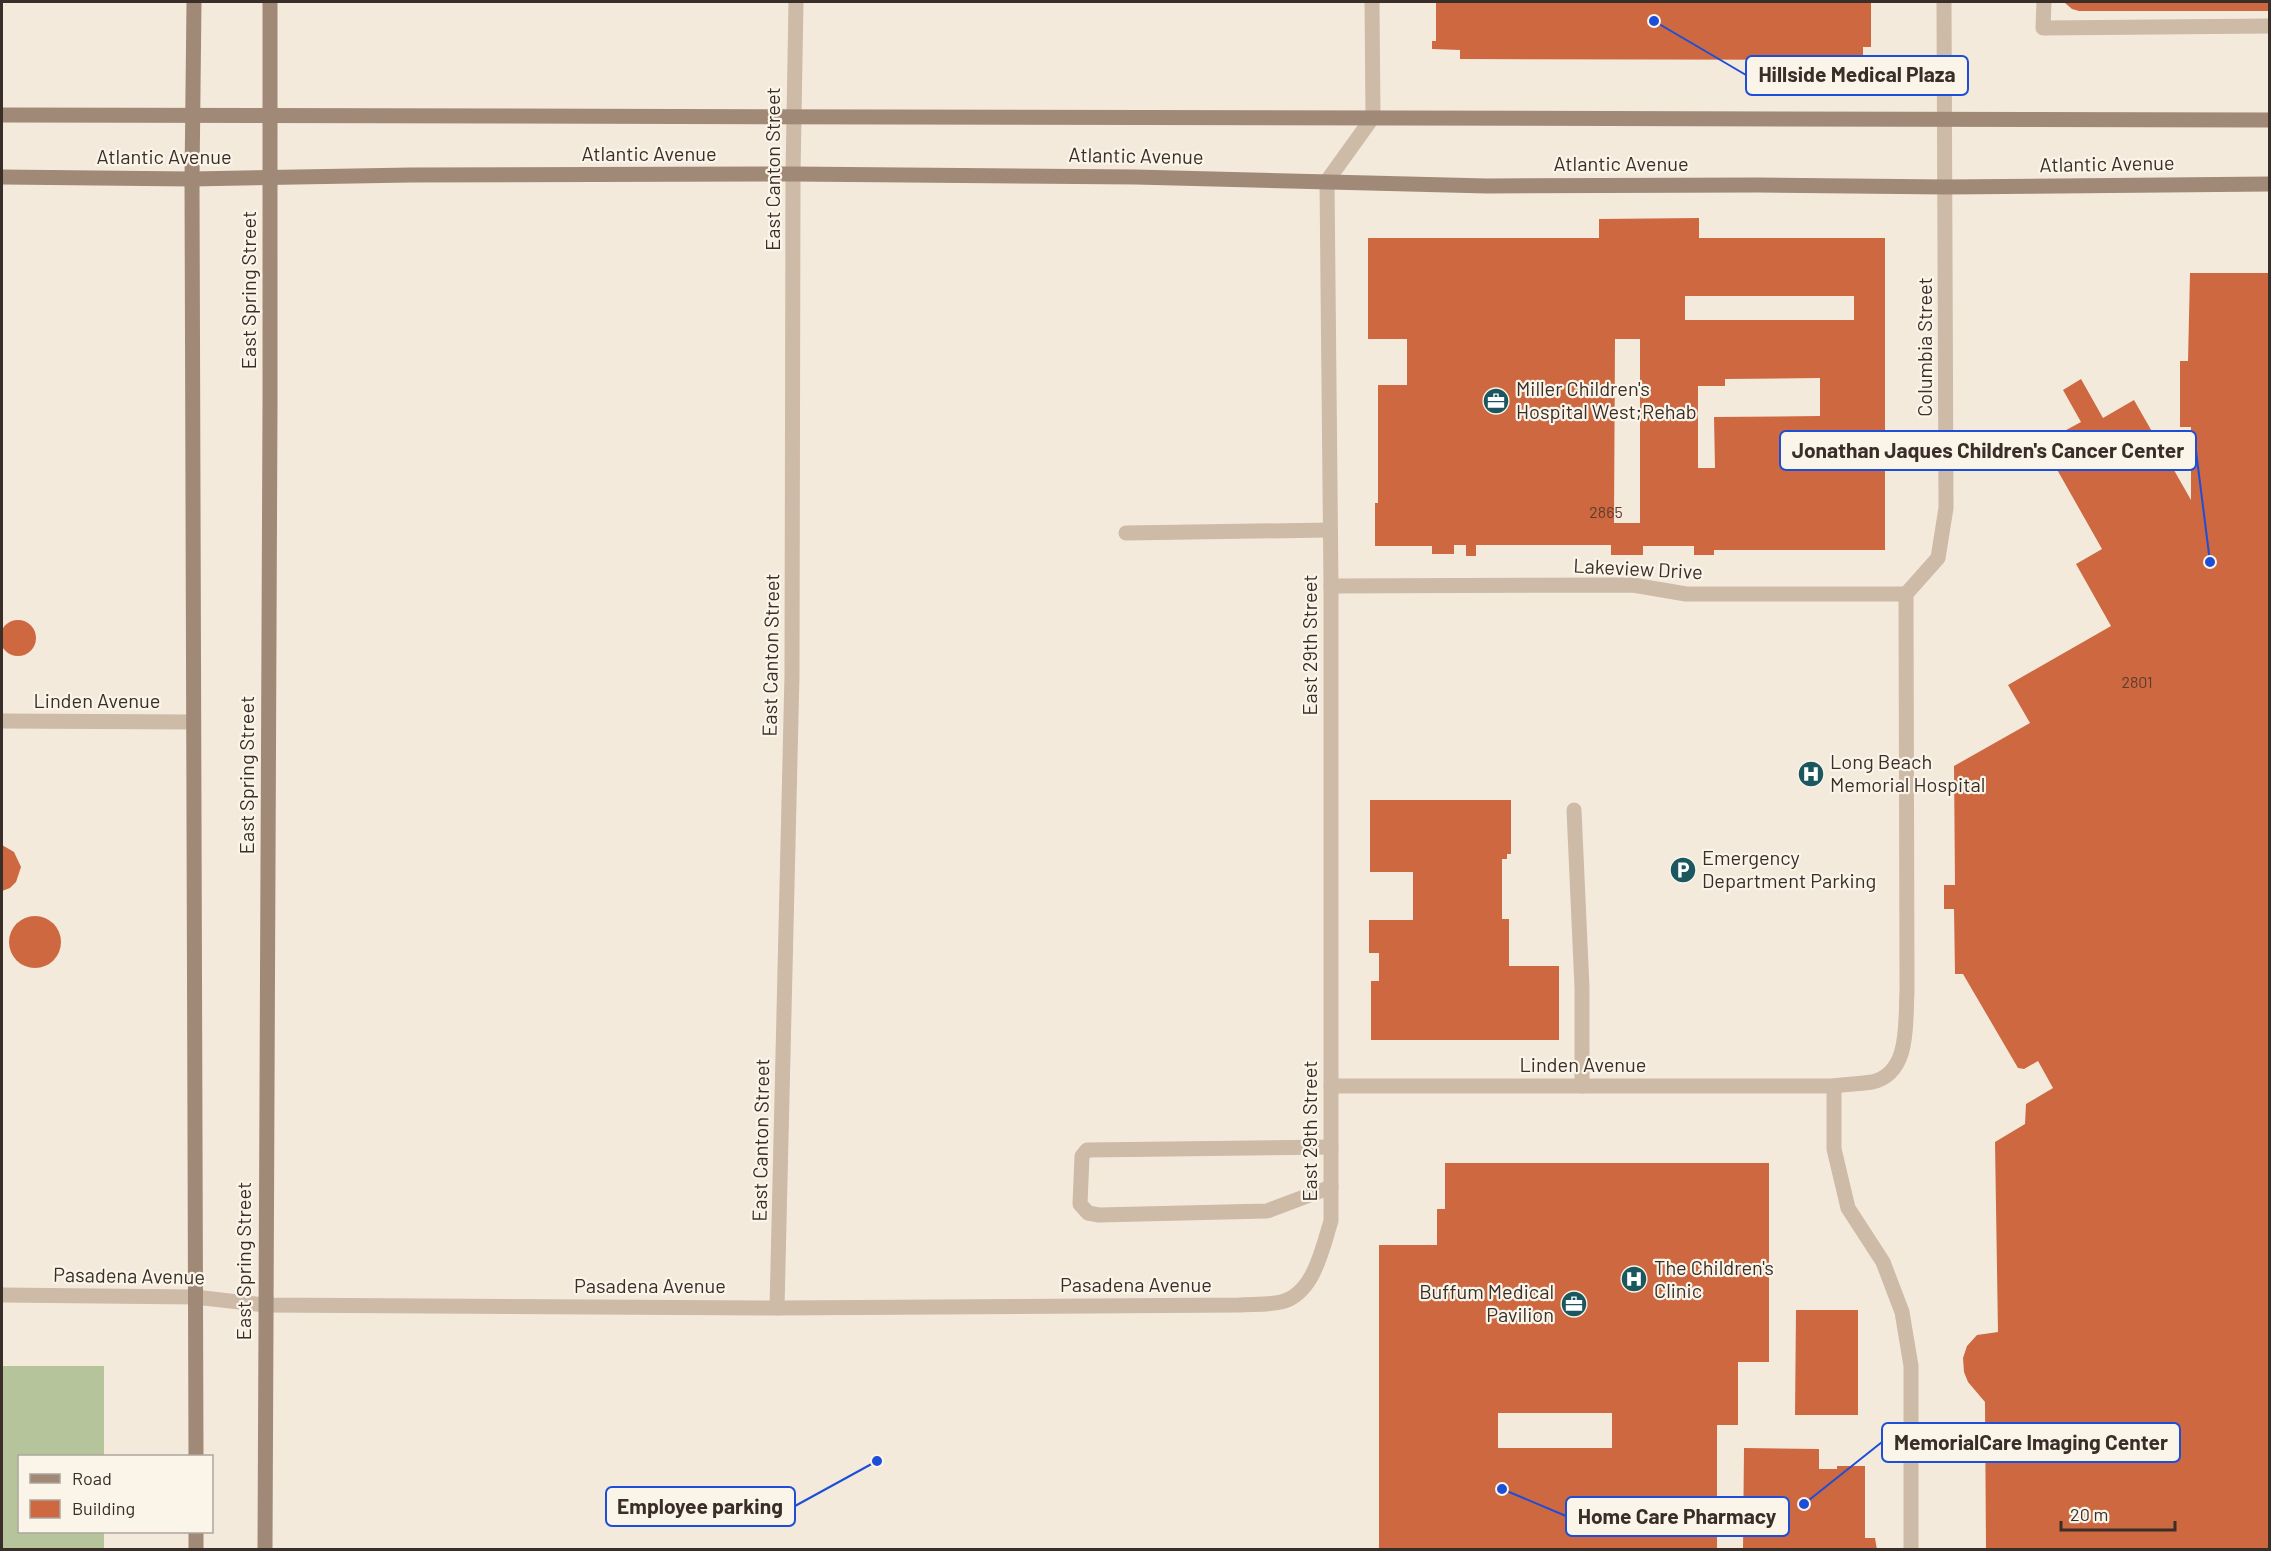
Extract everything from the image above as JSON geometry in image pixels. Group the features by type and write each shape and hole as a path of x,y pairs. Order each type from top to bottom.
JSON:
{"main road":[{"path":"194,2 192,179 195,1455"},
{"name":"East Spring Street","path":"265,1550 270,2"},
{"name":"Atlantic Avenue","path":"2,115 2270,120"},
{"name":"Atlantic Avenue","path":"2,177 192,179 423,175 793,174 1135,177 1486,186 1946,187 2270,184"},
{"path":"196,1533 196,1550"}],"street":[{"name":"East Canton Street","path":"777,1308 792,687 793,174 796,2"},
{"path":"1327,181 1372,117 1372,2"},
{"name":"Columbia Street","path":"1906,594 1938,558 1946,508 1944,2"},
{"path":"2044,2 2043,28 2270,26"},
{"name":"East 29th Street","path":"1298,1295 1317,1266 1331,1221 1331,586 1327,181"},
{"path":"1126,533 1330,530"},
{"name":"Lakeview Drive","path":"1331,586 1633,585 1686,594 1906,594"},
{"path":"1906,594 1907,992 1904,1047 1895,1068 1875,1081 1834,1086 1834,1149 1848,1208 1883,1262 1902,1312 1911,1366 1911,1550"},
{"name":"Linden Avenue","path":"2,721 193,722"},
{"path":"1574,810 1582,988 1582,1086"},
{"name":"Linden Avenue","path":"1331,1086 1834,1086"},
{"path":"1331,1147 1087,1150 1082,1156 1080,1204 1088,1213 1099,1215 1267,1211 1331,1186"},
{"name":"Pasadena Avenue","path":"2,1295 195,1297 265,1305 777,1308 1238,1305 1281,1302 1298,1295"}],"green space":[{"path":"2,1366 104,1366 104,1455 18,1455 18,1533 104,1533 104,1549 2,1549"}],"building":[{"path":"1436,2 1871,2 1871,47 1863,47 1863,60 1460,59 1460,50 1432,49 1432,41 1436,41"},
{"path":"2064,2 2270,2 2270,11 2079,11 2072,9"},
{"name":"Miller Children's Hospital West;Rehab","path":"1699,218 1699,238 1885,238 1885,550 1714,550 1714,555 1694,555 1694,546 1643,546 1643,555 1611,555 1611,545 1476,545 1476,556 1466,556 1466,545 1454,545 1454,554 1432,554 1432,546 1375,546 1375,503 1378,503 1378,385 1407,385 1407,339 1368,339 1368,238 1599,238 1599,219","holes":["1685,296 1854,296 1854,320 1685,320","1615,339 1640,339 1640,523 1614,523","1820,378 1820,416 1714,417 1715,468 1698,468 1698,386 1725,386 1725,379"]},
{"name":"Long Beach Memorial Hospital","path":"2190,273 2270,273 2270,1550 1986,1550 1985,1402 1968,1382 1964,1372 1963,1358 1967,1346 1977,1335 1998,1332 1995,1142 2025,1124 2026,1104 2053,1088 2038,1061 2024,1069 2018,1068 1963,974 1955,974 1954,909 1944,909 1944,885 1955,885 1954,766 2030,723 2008,685 2111,626 2076,564 2102,549 2042,443 2081,422 2063,390 2081,379 2103,418 2134,400 2191,500 2191,427 2180,427 2180,361 2188,361"},
{"path":"18,620 31,625 36,638 31,651 18,656 5,651 0,638 5,625"},
{"path":"1370,800 1511,800 1511,854 1507,854 1507,859 1502,859 1502,919 1509,919 1509,966 1559,966 1559,1040 1371,1040 1371,981 1379,981 1379,953 1369,953 1369,920 1413,920 1413,872 1370,872"},
{"path":"2,845 14,852 21,867 16,882 10,888 2,891"},
{"path":"30,916 40,916 50,920 57,927 61,942 57,957 50,964 40,968 30,968 20,964 13,957 9,947 9,937 13,927 20,920"},
{"name":"Buffum Medical Pavilion","path":"1445,1163 1769,1163 1769,1362 1738,1362 1738,1425 1717,1425 1717,1550 1379,1550 1379,1245 1437,1245 1437,1209 1445,1209","holes":["1498,1413 1612,1413 1612,1448 1498,1448"]},
{"path":"1796,1310 1858,1310 1858,1415 1795,1415"},
{"path":"1744,1448 1819,1449 1819,1469 1837,1469 1837,1466 1865,1466 1865,1538 1875,1538 1877,1550 1743,1550"}],"place":[{"name":"Hillside Medical Plaza","path":"1654,21"},
{"name":"Miller Children's Hospital West;Rehab","path":"1496,401"},
{"name":"Jonathan Jaques Children's Cancer Center","path":"2210,562"},
{"name":"Long Beach Memorial Hospital","path":"1811,774"},
{"name":"Emergency Department Parking","path":"1683,870"},
{"name":"The Children's Clinic","path":"1634,1279"},
{"name":"Buffum Medical Pavilion","path":"1574,1304"},
{"name":"Employee parking","path":"877,1461"},
{"name":"Home Care Pharmacy","path":"1502,1489"},
{"name":"MemorialCare Imaging Center","path":"1804,1504"}]}
